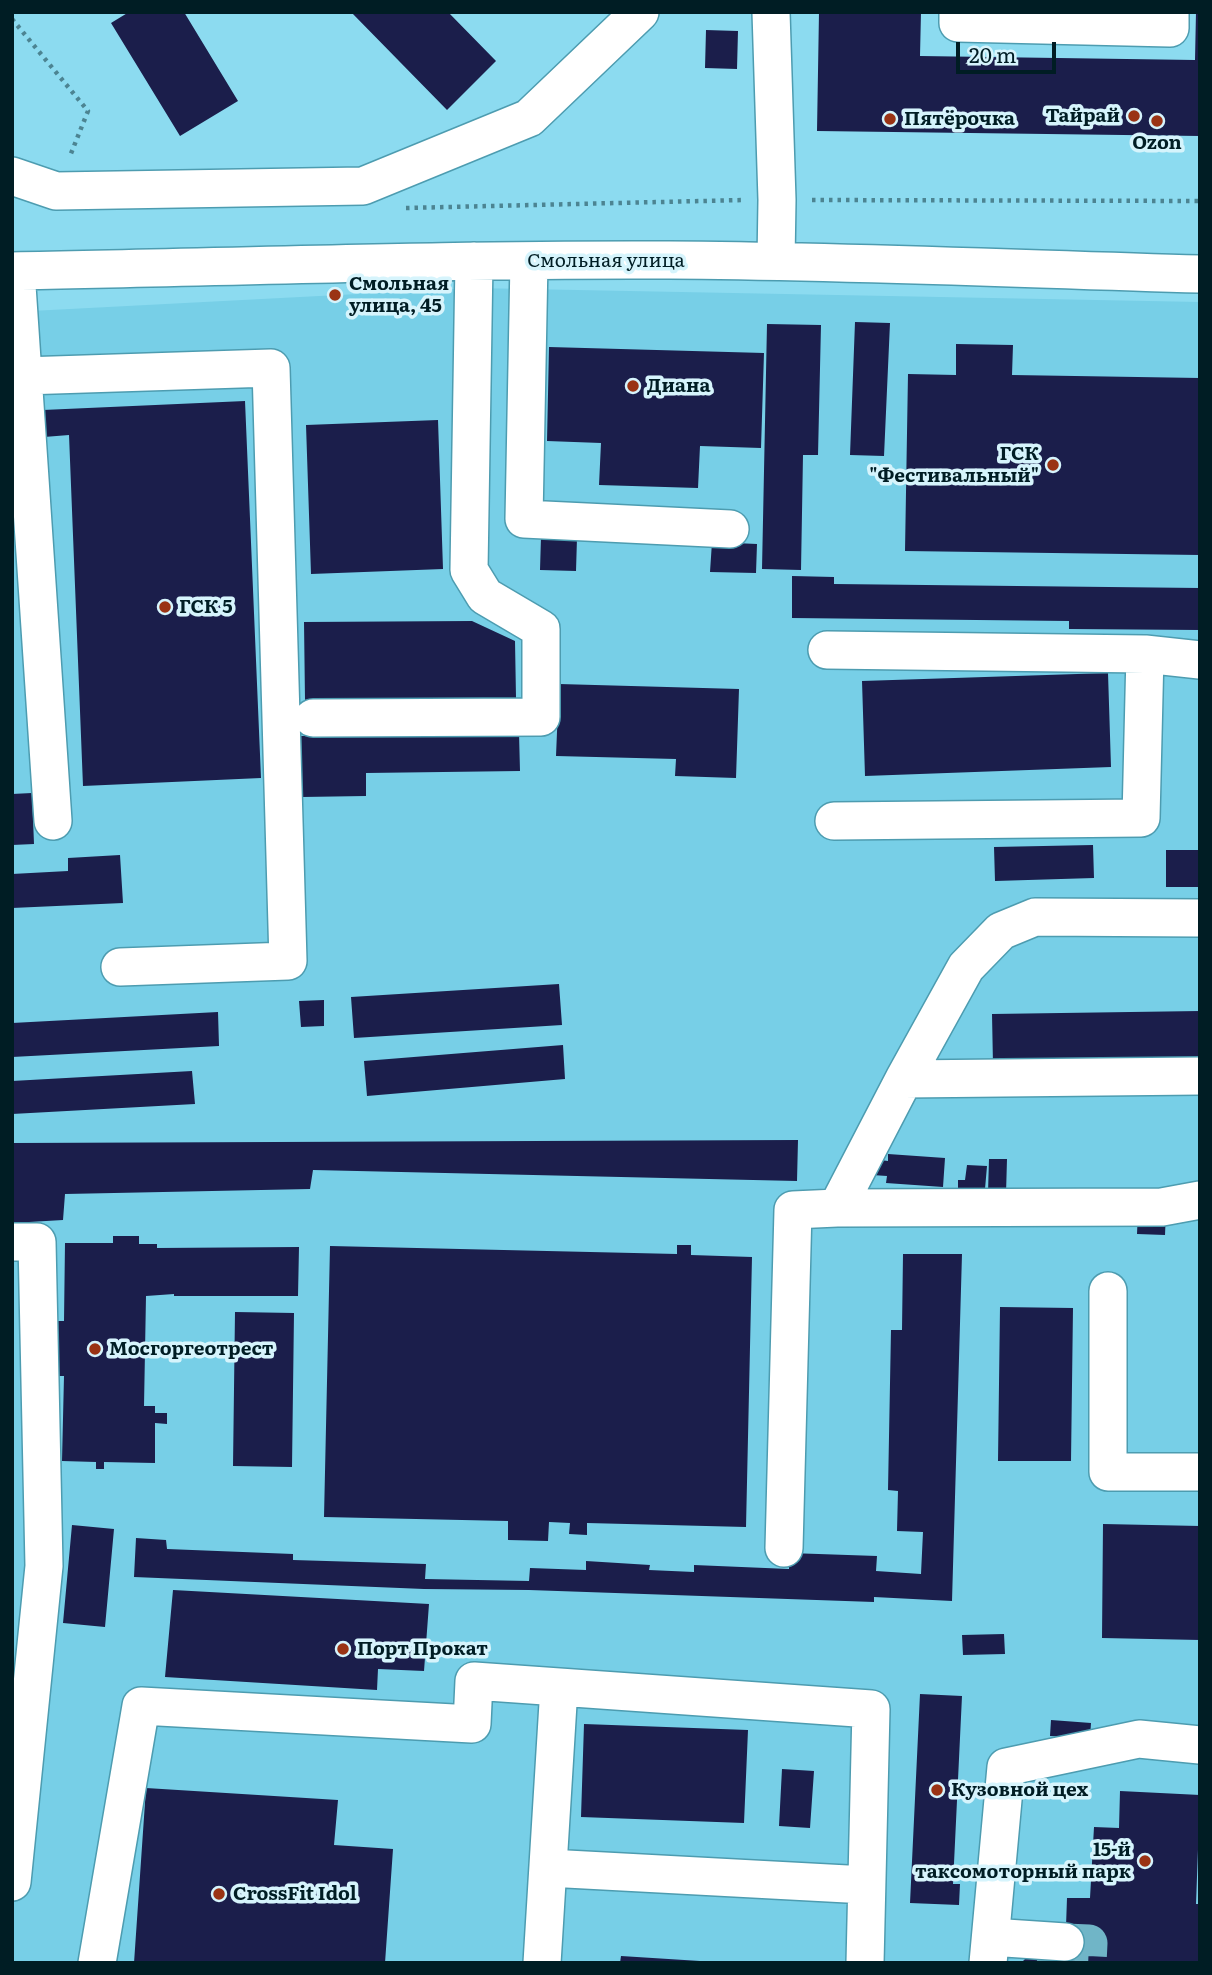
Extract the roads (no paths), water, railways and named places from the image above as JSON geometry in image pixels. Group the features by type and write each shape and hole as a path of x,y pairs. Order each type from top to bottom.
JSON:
{"street":[{"path":"12,176 56,191 363,186 529,118 640,12"},
{"path":"771,12 777,200 776,261"},
{"path":"958,12 958,23 1170,28 1170,12"},
{"path":"313,718 541,716 541,629 485,596 469,570 474,261"},
{"name":"Смольная улица","path":"14,271 474,261 776,261 1200,274"},
{"path":"529,261 524,519 730,529"},
{"path":"14,271 53,821"},
{"path":"23,376 271,368 288,961 120,967"},
{"path":"827,650 1145,654 1200,660"},
{"path":"834,821 1141,818 1145,654"},
{"path":"837,1208 904,1079 967,967 1001,931 1035,917 1200,918"},
{"path":"904,1079 1200,1076"},
{"path":"784,1548 793,1210 1161,1207 1200,1200"},
{"path":"12,1242 37,1242 44,1566 12,1882"},
{"path":"1108,1291 1108,1472 1200,1472"},
{"path":"97,1963 141,1706 472,1724 474,1681 871,1709 865,1963"},
{"path":"542,1963 559,1687"},
{"path":"1065,1942 990,1950 1006,1767 1139,1739 1200,1745"},
{"path":"548,1868 866,1885"}],"tunnel":[{"path":"1065,1942 1089,1943 1088,1963"},
{"path":"1038,1963 1056,1963"}],"place":[{"name":"Тайрай","path":"1134,116"},
{"name":"Пятёрочка","path":"890,119"},
{"name":"Ozon","path":"1157,121"},
{"name":"Смольная улица, 45","path":"335,295"},
{"name":"Диана","path":"633,386"},
{"name":"ГСК \"Фестивальный\"","path":"1053,465"},
{"name":"ГСК 5","path":"165,607"},
{"name":"Мосгоргеотрест","path":"95,1349"},
{"name":"Порт Прокат","path":"343,1649"},
{"name":"Кузовной цех","path":"937,1790"},
{"name":"15-й таксомоторный парк","path":"1145,1861"},
{"name":"CrossFit Idol","path":"219,1894"}]}
